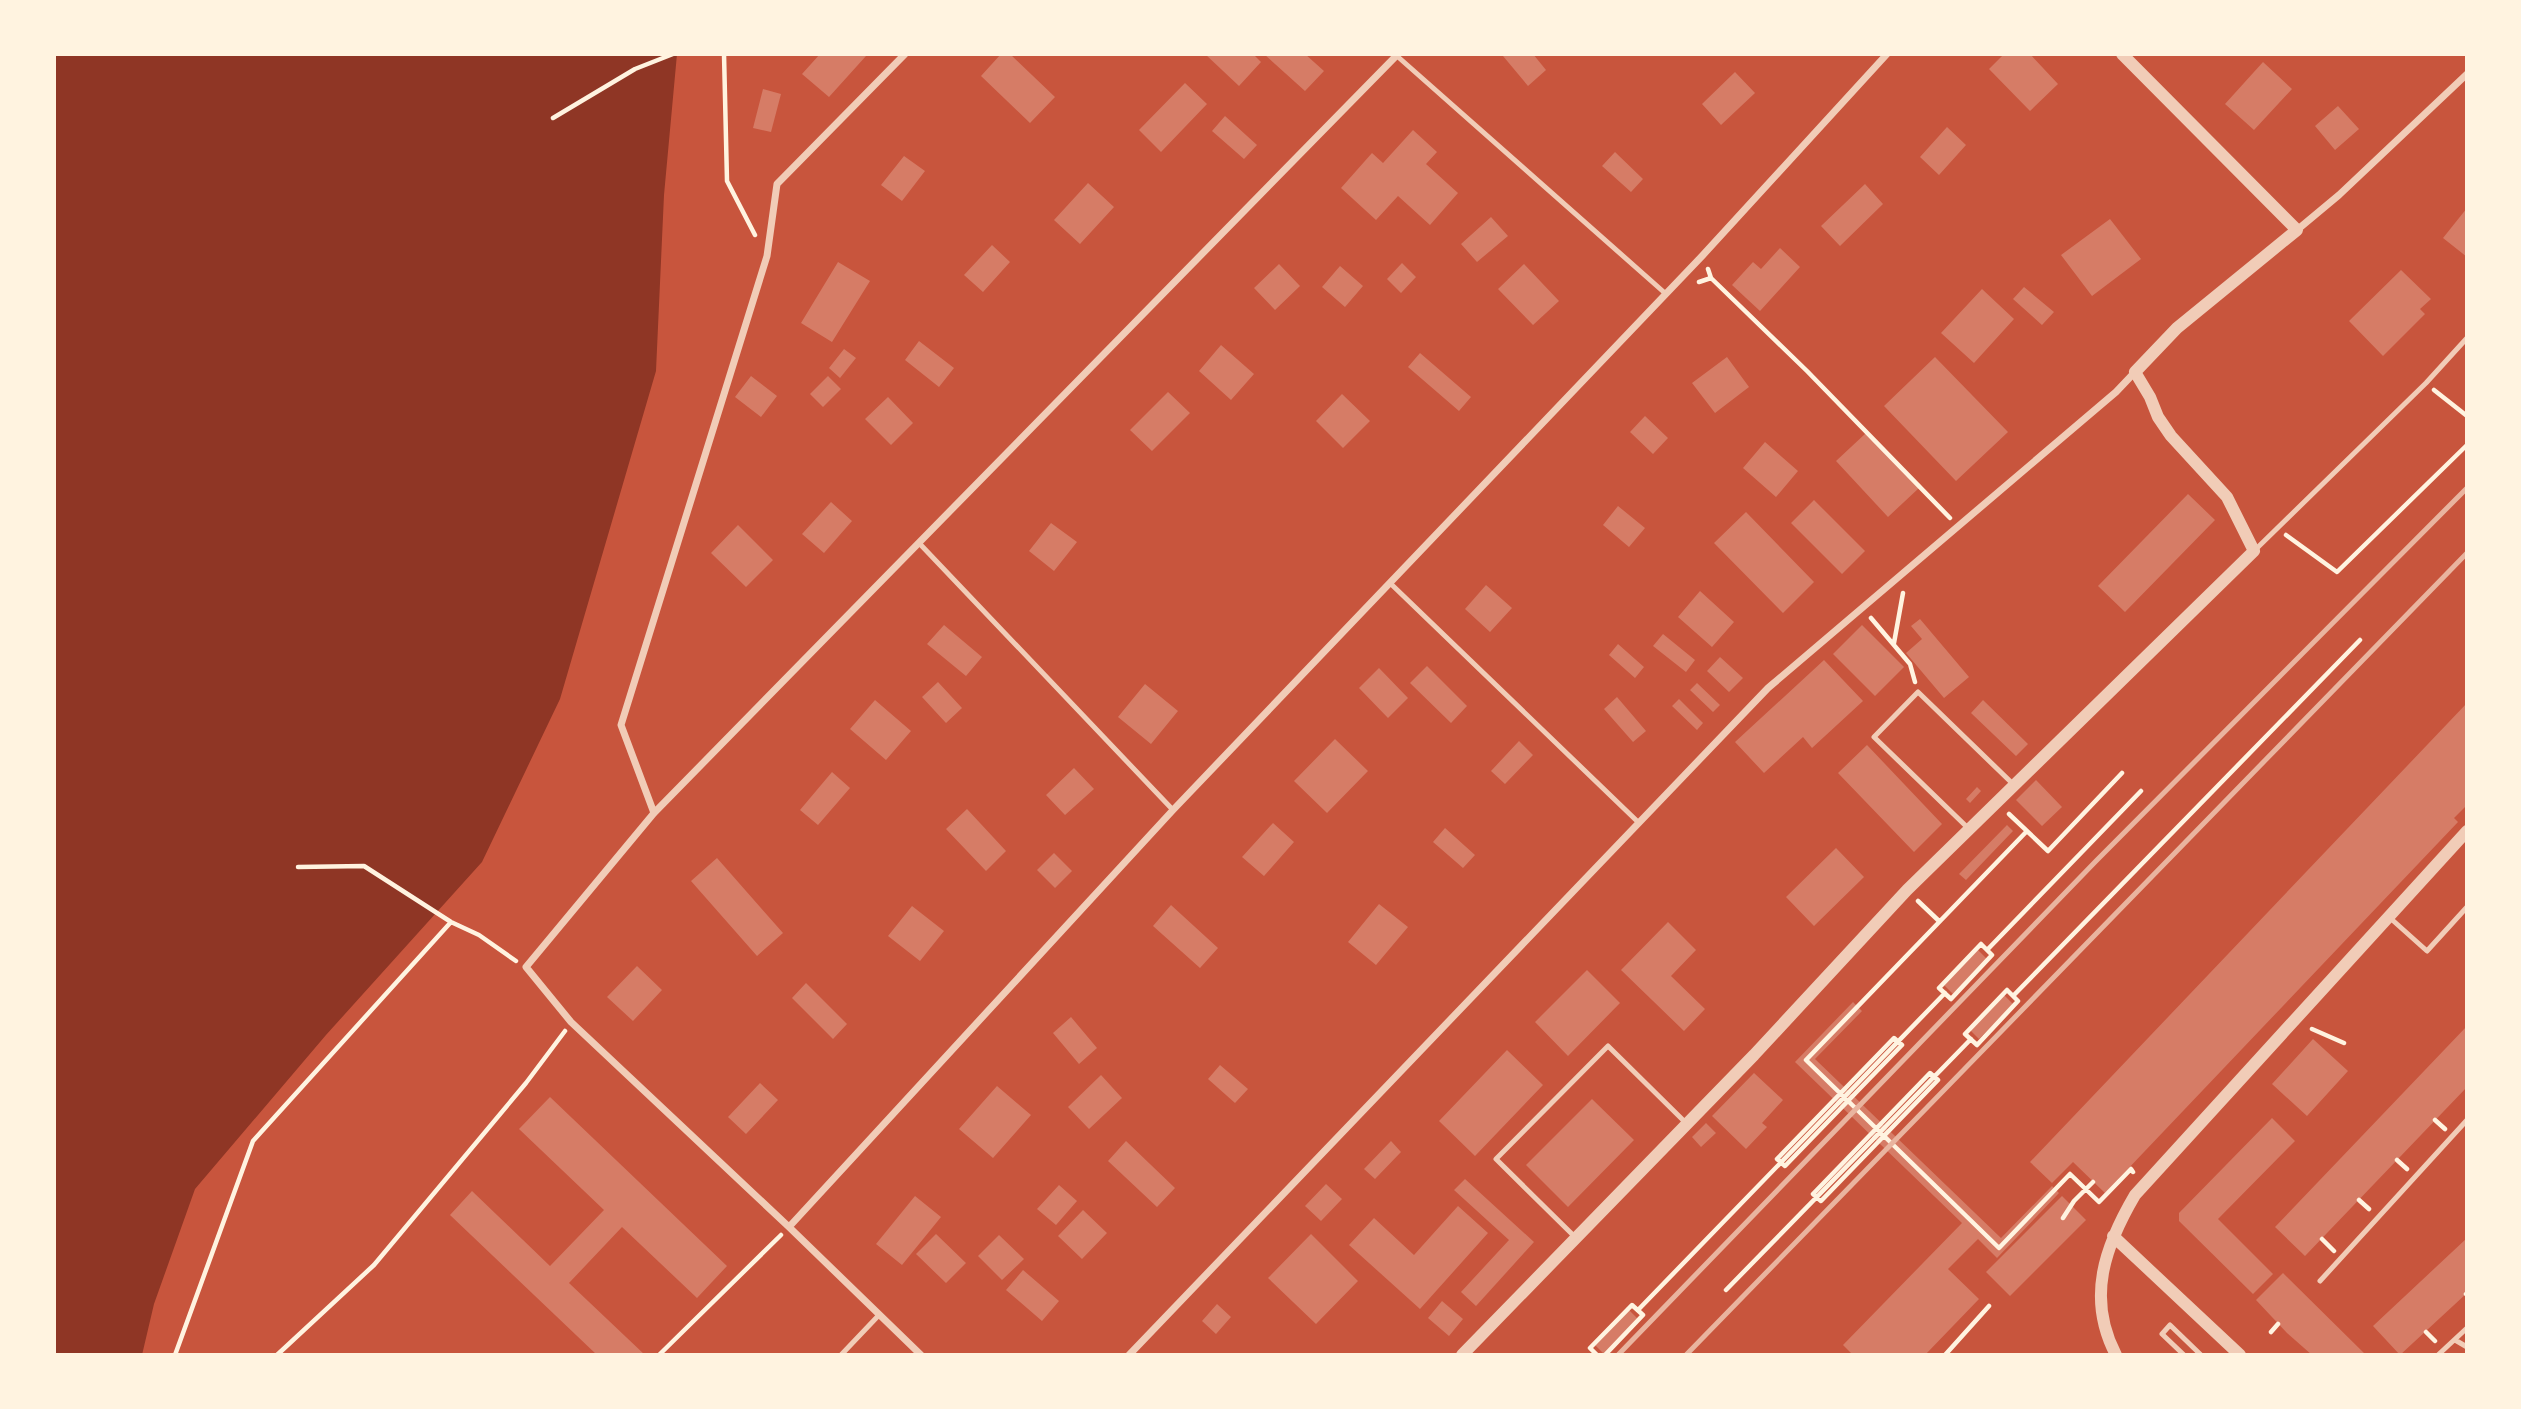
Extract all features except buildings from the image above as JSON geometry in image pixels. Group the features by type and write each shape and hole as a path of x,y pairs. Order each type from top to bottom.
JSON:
{"street":[{"path":"654,813 621,725 766,256 777,184 905,54"},
{"path":"789,1227 1173,810 1666,294 1887,54"},
{"path":"2122,54 2297,230"},
{"path":"921,1355 571,1022 526,967 654,813 1397,55"},
{"path":"1129,1355 1768,688 2116,392 2177,328 2339,195 2467,74"},
{"path":"1462,1355 1754,1055 1907,890 2254,551 2227,497 2171,436 2135,372"},
{"path":"2116,1355 2105,1328 2102,1274 2113,1236 2135,1195 2467,831"},
{"path":"2113,1236 2240,1355"}],"lane":[{"path":"1397,55 1666,294"},
{"path":"2254,551 2426,383 2467,338"},
{"path":"919,543 1173,810"},
{"path":"1390,583 1638,822"},
{"path":"1969,829 1874,737 1918,692 2014,785"},
{"path":"2389,917 2427,951 2467,907"},
{"path":"1575,1237 1496,1159 1598,1055 1608,1046 1686,1124"},
{"path":"2320,1281 2467,1119"},
{"path":"841,1355 879,1315"},
{"path":"2184,1355 2162,1334 2170,1325 2201,1355"},
{"path":"2438,1355 2467,1328"},
{"path":"2455,1340 2467,1347"}],"path":[{"path":"553,118 635,69 673,54"},
{"path":"724,54 727,181 766,256"},
{"path":"1711,278 1807,371 1958,527"},
{"path":"2426,383 2467,416"},
{"path":"2277,529 2337,572 2467,445"},
{"path":"1894,643 1908,568"},
{"path":"1861,608 1910,664 1918,692"},
{"path":"2013,996 2360,640"},
{"path":"2032,836 2048,851 2122,773"},
{"path":"1987,950 2141,791"},
{"path":"2027,831 1806,1060 1999,1248 2070,1174 2099,1202 2131,1169"},
{"path":"298,867 364,866 451,922 480,935 526,967"},
{"path":"1907,890 1939,922"},
{"path":"175,1355 253,1141 451,922"},
{"path":"1981,944 1987,950 1993,955 1951,999 1939,988 1981,944"},
{"path":"2007,990 2013,996 2018,1001 1976,1045 1965,1034 2007,990"},
{"path":"1638,1310 1945,993"},
{"path":"277,1355 374,1265 526,1083 571,1022"},
{"path":"2312,1029 2344,1043"},
{"path":"1894,1038 1898,1042 1902,1045 1794,1157 1785,1166 1781,1163 1777,1159 1858,1075 1894,1038"},
{"path":"1726,1290 1971,1039"},
{"path":"1930,1073 1934,1077 1938,1080 1821,1201 1813,1194 1930,1073"},
{"path":"2063,1218 2093,1182"},
{"path":"659,1355 779,1237"},
{"path":"1596,1354 1590,1348 1632,1305 1643,1315 1605,1355"},
{"path":"1945,1355 1989,1306"},
{"path":"2271,1332 2278,1324"}],"shaded area":[{"path":"54,54 677,54 664,195 656,371 560,699 482,862 326,1035 195,1189 154,1304 142,1355 54,1355"}],"railway":[{"path":"1618,1355 2096,861 2467,488"},
{"path":"1686,1355 2467,553"}]}
